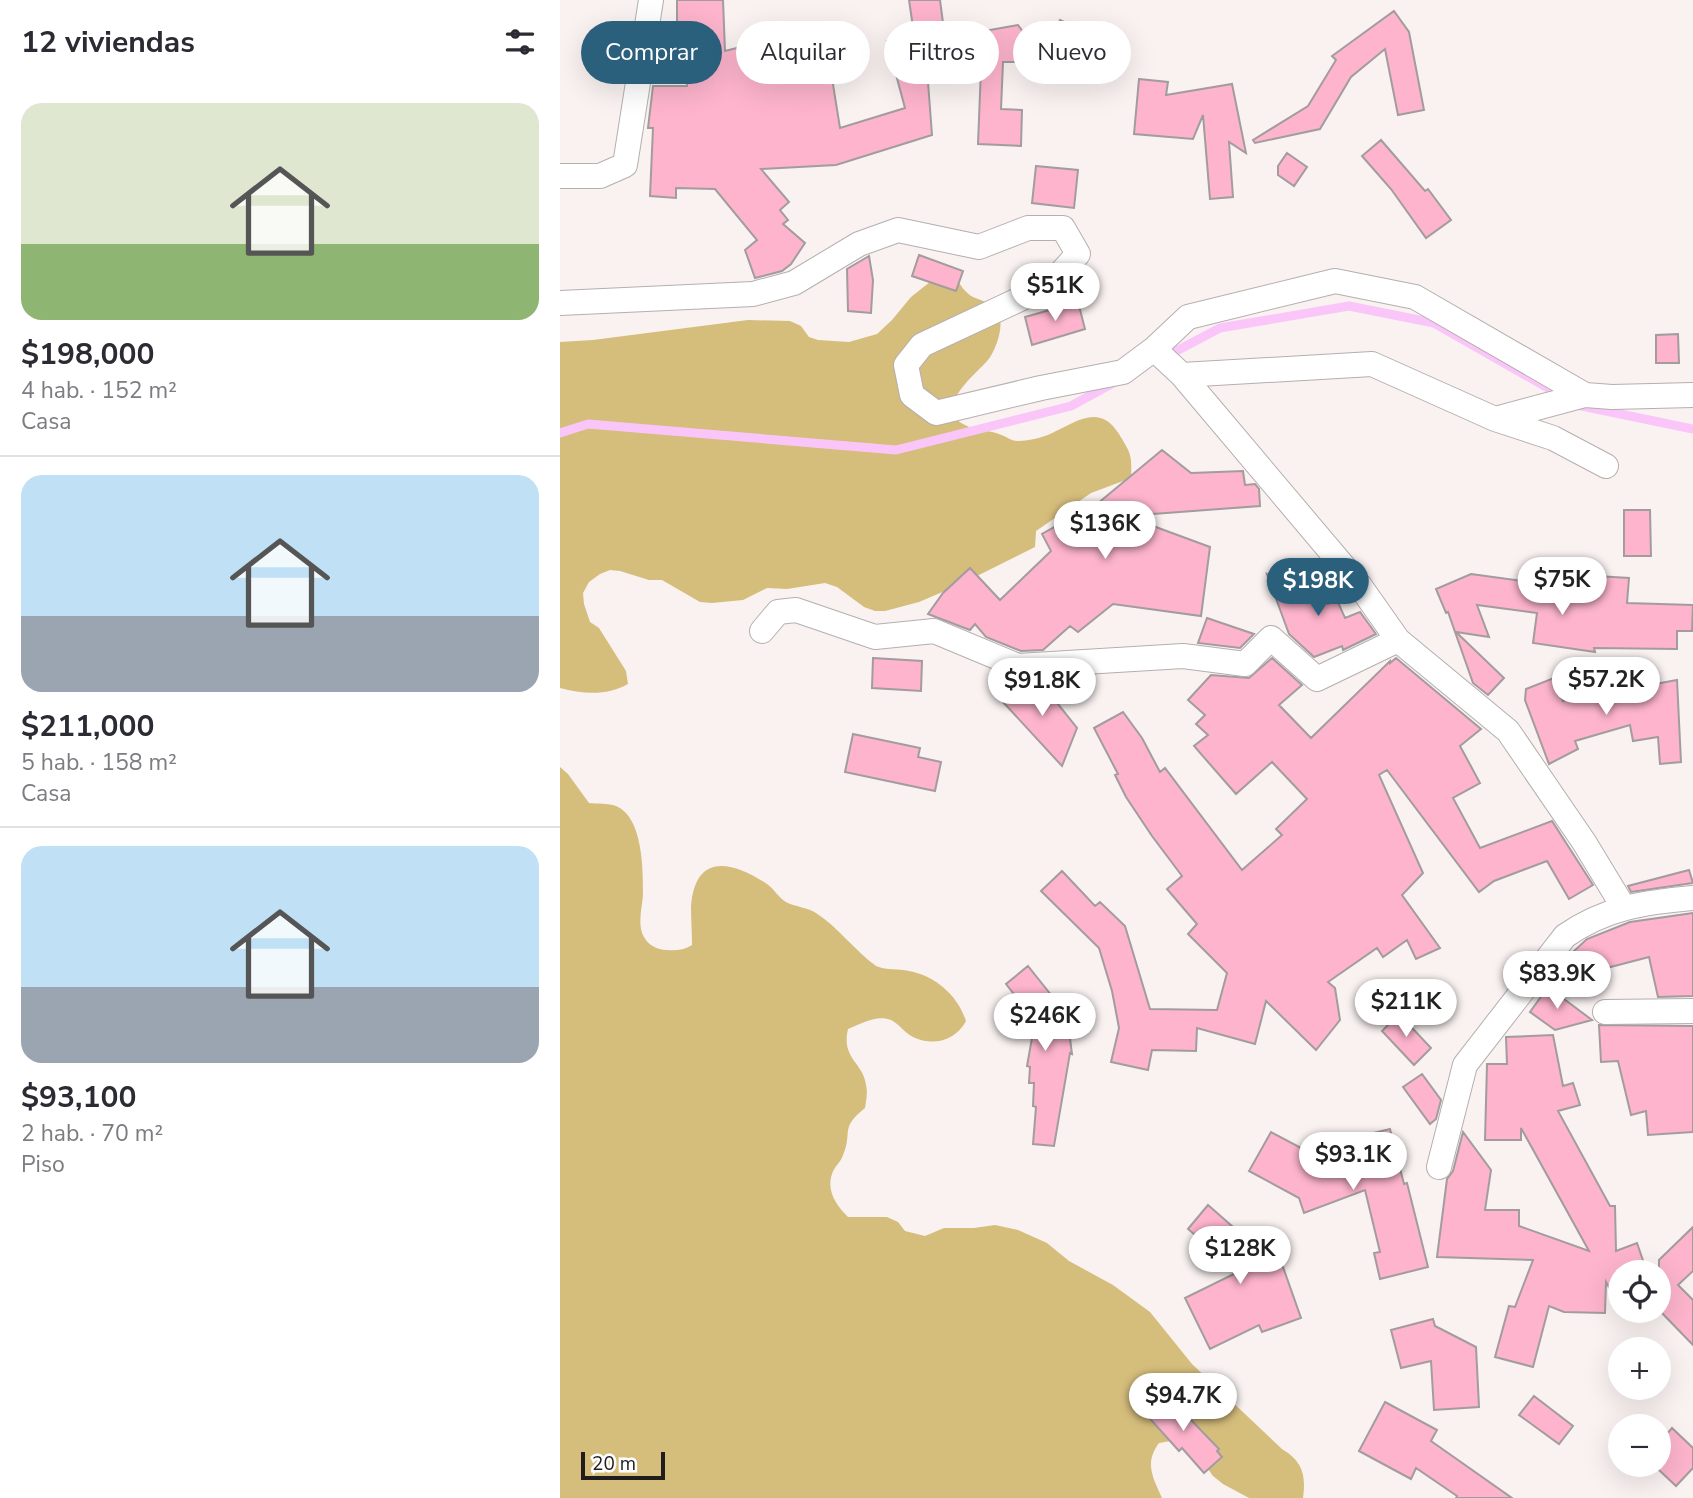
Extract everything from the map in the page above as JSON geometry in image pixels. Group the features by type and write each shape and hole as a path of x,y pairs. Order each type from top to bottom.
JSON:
{"street":[{"path":"560,176 600,176 625,165 651,0"},
{"path":"560,303 753,294 794,283 859,244 898,230 979,247 1028,228 1063,228 1078,254 1050,285 922,345 906,365 912,395 936,413 1122,372 1154,349 1188,317 1335,281 1415,297 1584,395"},
{"path":"1154,349 1182,375 1360,586 1398,640 1508,731 1584,842 1624,908"},
{"path":"1182,375 1372,364 1494,419 1553,438 1606,466"},
{"path":"1494,419 1584,395 1693,395"},
{"path":"762,631 778,612 796,610 875,637 934,631 1018,666 1183,656 1245,664 1271,638 1317,679 1398,640"},
{"path":"1438,1167 1465,1065 1565,936 1587,921 1624,908 1693,898"},
{"path":"1605,1012 1693,1011"}],"shaded area":[{"path":"935,278 955,278 970,296 994,308 999,314 1001,325 991,356 967,381 955,400 955,417 968,427 994,432 1018,441 1043,437 1086,418 1103,419 1111,424 1128,450 1131,478 1091,493 1036,531 1035,547 959,585 919,602 885,611 864,607 837,587 825,583 787,589 767,588 743,600 712,603 700,602 662,580 649,580 610,570 589,582 583,593 584,604 590,622 599,628 626,671 628,684 612,691 595,693 560,688 560,342 748,320 790,321 801,326 809,337 849,342 877,334 911,297"},
{"path":"560,767 589,803 616,806 632,821 642,858 641,928 646,940 654,946 673,950 692,945 691,907 694,889 708,869 717,866 729,867 754,876 786,902 816,913 876,966 928,977 945,988 958,1003 966,1021 962,1028 944,1040 921,1040 886,1018 869,1020 848,1029 847,1047 864,1077 867,1091 865,1108 849,1126 846,1147 833,1171 830,1186 834,1198 848,1217 887,1217 898,1222 905,1231 925,1236 944,1228 995,1225 1018,1230 1047,1243 1069,1261 1113,1285 1150,1312 1192,1364 1295,1459 1303,1476 1303,1498 1249,1498 1223,1484 1213,1476 1201,1459 1171,1441 1159,1443 1152,1457 1152,1470 1162,1498 560,1498"}],"building":[{"path":"677,0 723,0 725,51 736,48 736,84 833,84 840,128 905,108 899,84 928,84 932,135 836,165 761,169 789,202 780,210 788,220 783,224 805,243 791,264 782,271 755,278 745,250 757,240 715,189 676,188 676,198 650,196 653,128 648,128 653,86 722,84 722,21 677,21"},
{"path":"909,0 940,0 943,21 912,21"},
{"path":"1394,11 1409,32 1424,110 1398,115 1385,49 1351,77 1320,129 1255,143 1253,140 1308,106 1336,60 1332,56"},
{"path":"1013,26 1013,62 1003,62 1001,109 1022,110 1021,146 978,144 980,84 999,84 999,28"},
{"path":"1139,79 1168,82 1166,95 1232,84 1246,153 1229,142 1233,197 1210,199 1203,115 1193,139 1134,134"},
{"path":"1381,140 1425,191 1428,189 1451,220 1426,238 1391,189 1362,156"},
{"path":"1287,153 1307,167 1294,186 1278,175 1278,166"},
{"path":"1036,166 1078,170 1074,208 1032,203"},
{"path":"919,255 963,271 956,291 912,276"},
{"path":"869,256 873,280 871,313 848,311 847,269"},
{"path":"1078,302 1085,329 1032,345 1025,317"},
{"path":"1678,334 1679,363 1656,363 1656,335"},
{"path":"1162,450 1191,473 1243,471 1245,485 1255,484 1259,489 1260,506 1126,516 1210,547 1201,616 1113,604 1078,632 1070,626 1043,650 1021,651 986,637 975,624 970,630 928,614 943,593 970,568 1000,600 1051,551 1042,534 1076,515 1079,519"},
{"path":"1624,510 1650,510 1651,556 1624,556"},
{"path":"1267,574 1294,586 1319,577 1328,604 1337,600 1345,618 1360,612 1376,634 1343,650 1342,646 1314,657 1289,634"},
{"path":"1471,574 1538,585 1596,589 1597,576 1629,578 1627,603 1693,605 1692,631 1677,631 1677,649 1594,648 1595,652 1533,643 1537,613 1477,605 1489,637 1456,632 1504,678 1488,695 1473,683 1448,612 1446,613 1436,589"},
{"path":"1207,618 1254,634 1240,648 1198,643"},
{"path":"873,658 922,661 921,691 872,688"},
{"path":"1272,658 1302,685 1279,705 1311,738 1396,658 1481,729 1460,746 1480,783 1453,798 1480,848 1552,821 1593,885 1569,899 1547,861 1494,881 1479,892 1387,770 1379,775 1423,873 1402,895 1440,948 1416,959 1407,940 1383,957 1377,948 1328,982 1335,988 1340,1020 1316,1050 1266,1001 1255,1044 1197,1028 1196,1051 1152,1050 1148,1070 1111,1062 1119,1028 1112,991 1099,948 1041,891 1062,871 1095,906 1100,902 1125,926 1150,1009 1217,1010 1227,973 1188,934 1197,924 1167,889 1182,876 1126,797 1115,775 1118,774 1094,728 1123,712 1142,738 1160,772 1165,768 1242,870 1282,835 1276,829 1307,799 1272,762 1236,794 1194,746 1208,735 1196,724 1205,715 1188,700 1211,675 1249,678"},
{"path":"1554,678 1563,701 1605,689 1606,693 1677,680 1681,762 1660,764 1658,737 1633,741 1630,725 1575,741 1578,749 1549,764 1525,700 1526,689"},
{"path":"1042,684 1077,728 1062,766 1003,702 1003,688"},
{"path":"853,734 920,748 918,757 941,762 935,791 845,772"},
{"path":"1689,870 1693,883 1631,892 1628,886"},
{"path":"1693,913 1693,996 1658,997 1649,957 1580,975 1574,951 1587,939 1630,922"},
{"path":"1028,966 1067,1015 1072,1054 1070,1053 1054,1146 1033,1144 1036,1107 1033,1106 1034,1083 1029,1083 1030,1067 1027,1066 1035,1021 1006,984"},
{"path":"1548,987 1592,1020 1555,1030 1530,1012"},
{"path":"1399,1014 1431,1048 1414,1065 1382,1031"},
{"path":"1599,1025 1693,1026 1693,1132 1648,1135 1646,1111 1631,1115 1618,1061 1601,1062"},
{"path":"1553,1035 1563,1086 1573,1083 1580,1105 1558,1111 1610,1206 1615,1206 1616,1251 1637,1243 1643,1260 1608,1260 1605,1313 1564,1312 1549,1306 1533,1367 1495,1357 1509,1306 1515,1307 1533,1260 1437,1257 1447,1179 1453,1171 1463,1132 1491,1170 1485,1210 1519,1210 1519,1226 1589,1251 1521,1128 1521,1140 1485,1140 1487,1064 1507,1064 1506,1037"},
{"path":"1422,1074 1441,1100 1436,1119 1430,1124 1403,1087"},
{"path":"1390,1129 1428,1267 1380,1279 1374,1253 1380,1252 1365,1190 1304,1213 1299,1198 1249,1171 1271,1132 1354,1176 1345,1140"},
{"path":"1208,1205 1265,1255 1277,1250 1301,1318 1262,1332 1259,1325 1210,1349 1185,1298 1238,1272 1188,1229"},
{"path":"1693,1227 1693,1271 1678,1285 1693,1300 1693,1345 1671,1322 1671,1260 1659,1260"},
{"path":"1433,1319 1435,1326 1476,1347 1479,1407 1434,1410 1431,1361 1401,1368 1391,1330"},
{"path":"1165,1393 1219,1449 1217,1451 1222,1457 1204,1473 1182,1448 1179,1451 1144,1412"},
{"path":"1534,1396 1573,1426 1559,1444 1519,1415"},
{"path":"1385,1402 1437,1430 1431,1441 1512,1498 1456,1498 1457,1496 1416,1468 1411,1479 1359,1451"},
{"path":"1671,1429 1693,1448 1693,1468 1676,1486 1666,1477 1671,1477"}],"waterway":[{"path":"1165,357 1220,328 1349,306 1434,323 1562,396"},
{"path":"560,433 588,424 896,450 1071,406 1115,382"},
{"path":"1577,405 1693,429"}]}
